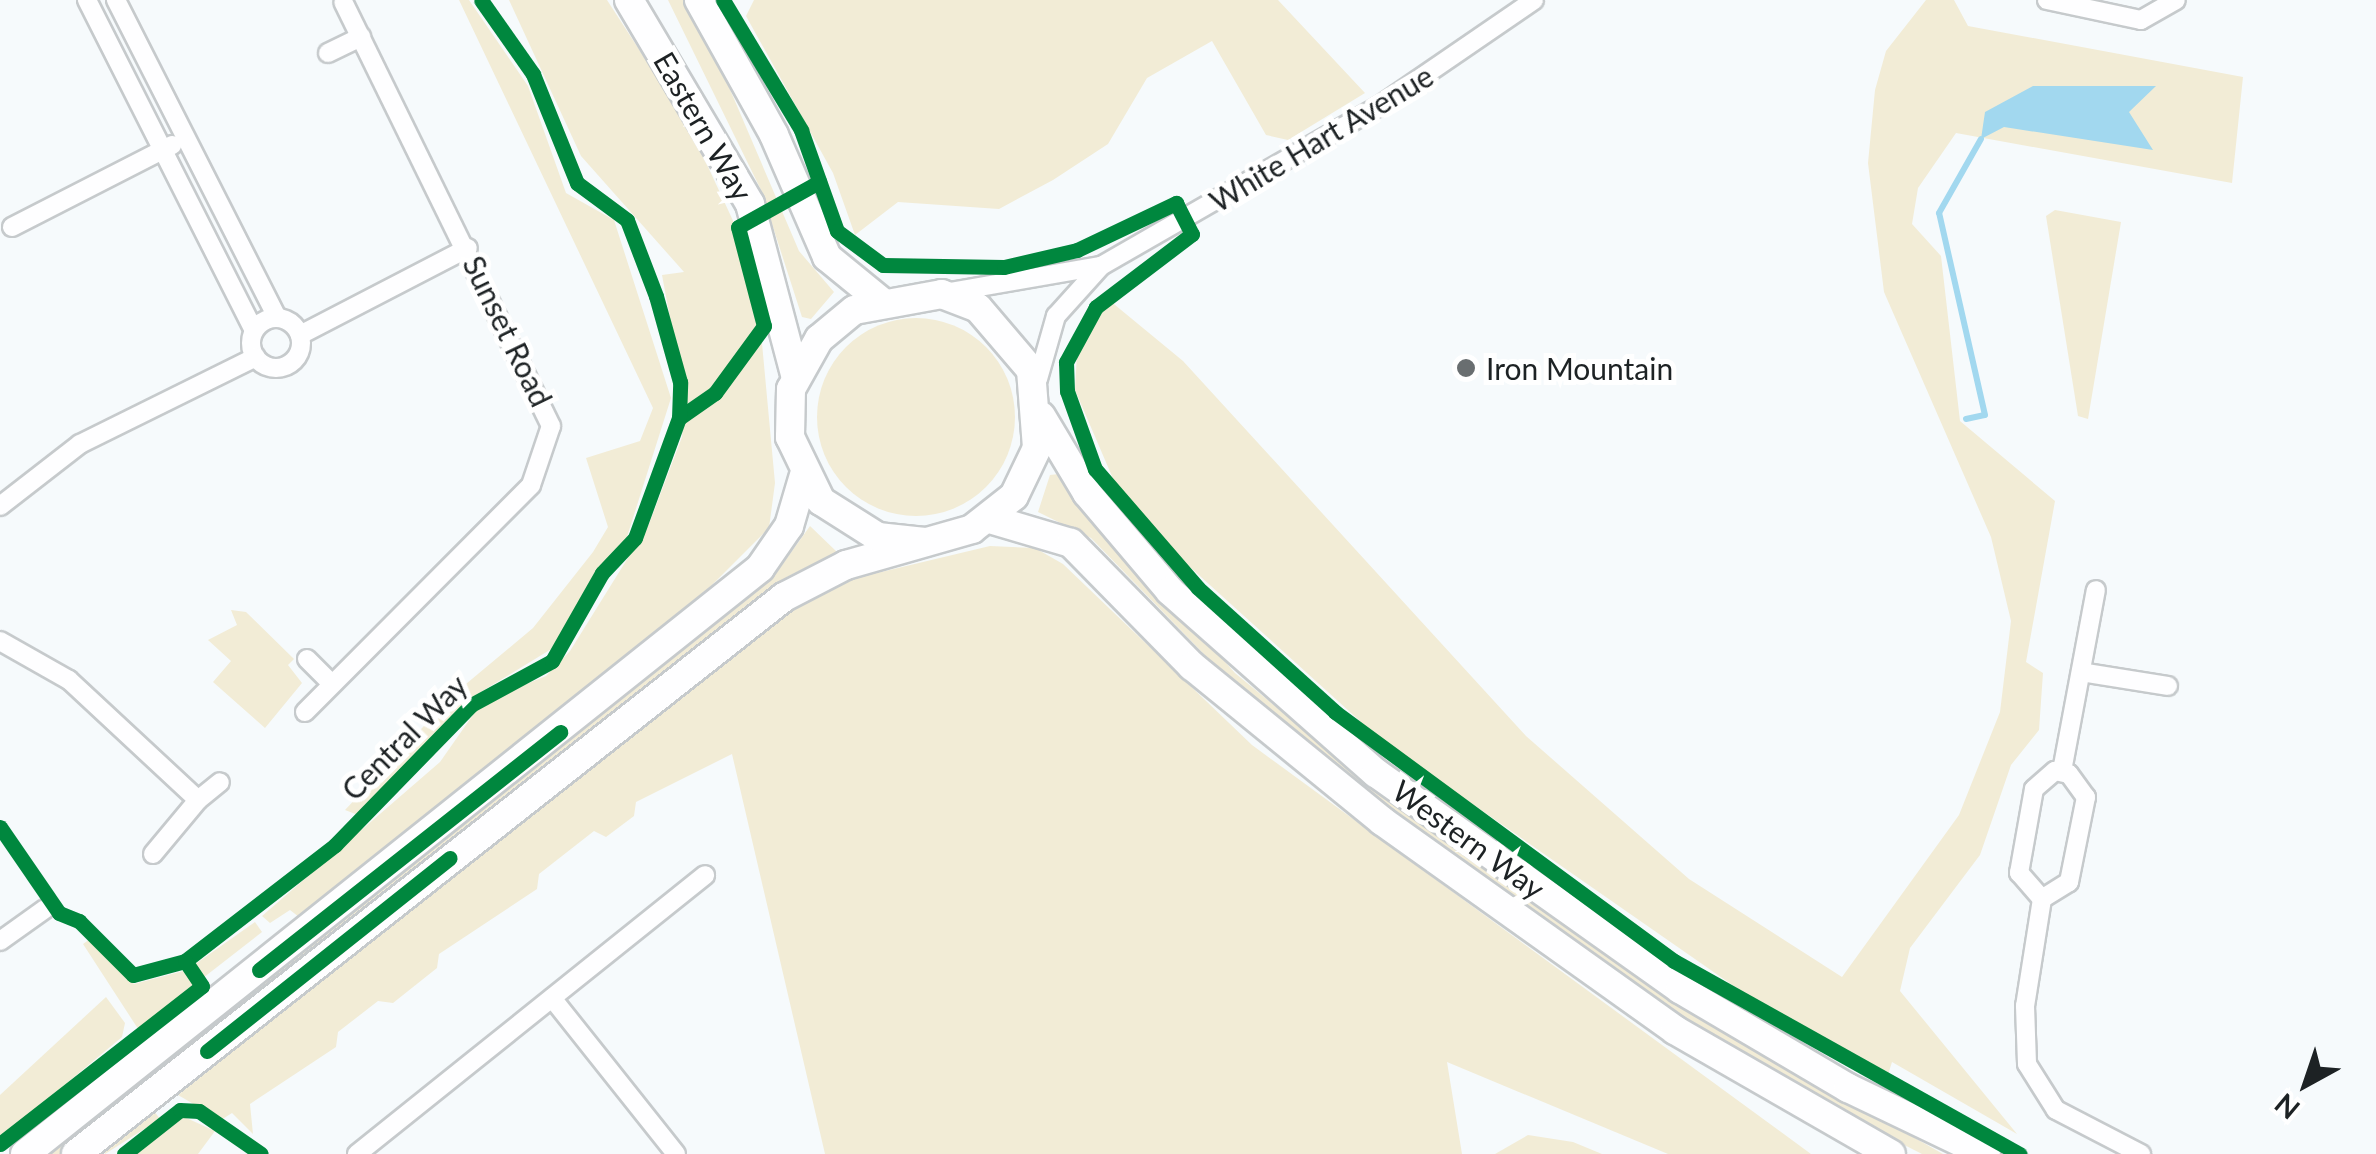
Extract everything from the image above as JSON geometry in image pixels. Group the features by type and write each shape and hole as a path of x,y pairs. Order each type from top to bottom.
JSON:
{"main road":[{"name":"Eastern Way","path":"629,0 750,204 794,374"},
{"name":"Eastern Way","path":"698,0 767,120 827,257 881,301"},
{"path":"76,1154 784,597 990,520 1026,476 1039,403 1011,336 942,294 881,301 834,324 794,374 790,437 804,475 840,518 878,537 925,542"},
{"name":"Western Way","path":"1039,403 1087,493 1170,591 1376,773 1696,999 1986,1154"},
{"path":"25,1154 760,568 789,526 804,475"},
{"name":"Western Way","path":"990,520 1071,544 1192,666 1382,822 1675,1030 1891,1154"}],"street":[{"path":"87,0 254,330 256,357"},
{"path":"116,0 277,318 300,335"},
{"name":"White Hart Avenue","path":"1039,403 1056,316 1102,266 1378,108 1534,0"},
{"path":"2047,0 2141,20 2176,0"},
{"name":"Sunset Road","path":"305,712 544,463 546,404 343,2"},
{"path":"328,53 360,37"},
{"path":"12,228 186,138"},
{"path":"0,506 80,444 256,357 289,364 300,335 468,248"},
{"name":"White Hart Avenue","path":"942,294 1102,266"},
{"path":"254,330 277,318"},
{"path":"2042,899 2019,873 2034,789 2062,770 2096,590"},
{"path":"0,641 69,680 198,800"},
{"path":"306,659 332,684"},
{"path":"2081,672 2168,686"},
{"path":"2062,770 2086,797 2069,882 2042,899 2025,1006 2027,1064 2056,1110 2141,1154"},
{"path":"153,854 198,800 220,782"},
{"path":"356,1154 705,875"},
{"path":"0,941 44,909"},
{"path":"552,998 676,1154"}],"shaded area":[{"path":"459,0 469,0 528,86 566,193 614,220 671,398 626,540 553,648 466,701 358,815 345,810 454,694 533,628 593,552 608,527 586,458 640,441 653,408"},
{"path":"509,0 607,0 690,128 755,268 775,483 769,528 685,612 299,917 290,910 270,923 262,916 440,762 482,702 546,676 570,651 649,524 682,437 685,398 662,275 684,272 581,156"},
{"path":"668,0 684,0 708,38 799,251 834,292 811,319 802,317 761,190"},
{"path":"754,0 1278,0 1365,93 1288,140 1266,135 1212,41 1147,78 1108,144 1053,180 999,209 898,202 855,235 833,173 746,16"},
{"path":"1926,0 1954,0 1968,26 2243,77 2232,183 1956,133 1918,188 1912,224 1941,256 1960,421 2055,501 2026,662 2043,673 2039,730 2011,765 1980,855 1910,948 1900,991 2017,1134 1892,1062 1887,1078 1784,1021 1382,741 1180,558 1114,481 1075,390 1077,353 1109,300 1183,361 1526,736 1689,879 1842,977 1959,815 2000,712 2011,621 1991,537 1884,292 1868,163 1875,90 1886,51"},
{"path":"2055,210 2121,222 2088,419 2078,416 2046,216"},
{"path":"916,318 954,326 986,347 1007,379 1015,417 1007,455 986,487 954,508 916,516 878,508 846,487 825,455 817,417 825,379 846,347 878,326"},
{"path":"1059,474 1235,673 1378,791 1685,1007 1943,1154 1922,1154 1871,1128 1680,1015 1373,798 1230,681 1091,538 1038,512 1050,475"},
{"path":"810,526 837,552 787,577 222,1025 216,1018 777,572"},
{"path":"990,546 1035,548 1063,564 1252,745 1811,1154 1668,1154 1447,1062 1462,1154 825,1154 732,754 636,802 634,816 606,837 594,831 539,874 537,889 439,954 437,968 393,1003 378,1001 338,1032 336,1047 250,1104 253,1134 232,1113 221,1120 178,1095 777,618 856,578"},
{"path":"231,610 246,612 294,659 288,665 302,683 265,728 213,682 231,661 208,640 237,625"},
{"path":"255,922 262,932 203,978 194,965"},
{"path":"90,939 134,984 187,970 196,984 144,1038 83,944"},
{"path":"106,997 125,1023 122,1037 0,1139 0,1095"},
{"path":"129,1087 135,1094 60,1154 44,1154"},
{"path":"154,1111 160,1119 105,1154 104,1152"},
{"path":"182,1116 215,1131 198,1154 129,1154"},
{"path":"1528,1135 1573,1142 1602,1154 1495,1154"}],"water":[{"path":"2033,86 2156,86 2129,112 2153,150 2004,127 1981,139 1985,112"}],"waterway":[{"path":"1966,419 1985,415 1939,213 1981,139"}],"cycle path":[{"name":"Central Way","path":"0,827 59,913 79,921 133,975 185,961 335,845 471,705 552,661 602,573 635,538 679,418 680,382 656,296 627,220 577,183 533,74 481,0"},
{"path":"723,0 801,130 837,231 883,265 1004,267 1077,250 1176,203 1192,234 1096,307 1066,362 1067,391 1095,469 1198,588 1335,712 1674,961 2020,1154"},
{"path":"679,418 715,393 764,326 738,227 819,182"},
{"path":"259,970 560,732"},
{"path":"207,1051 450,858"},
{"path":"0,1144 202,986 185,961"},
{"path":"124,1154 180,1110 199,1111 261,1154"}],"place":[{"name":"Iron Mountain","path":"1466,368"}]}
